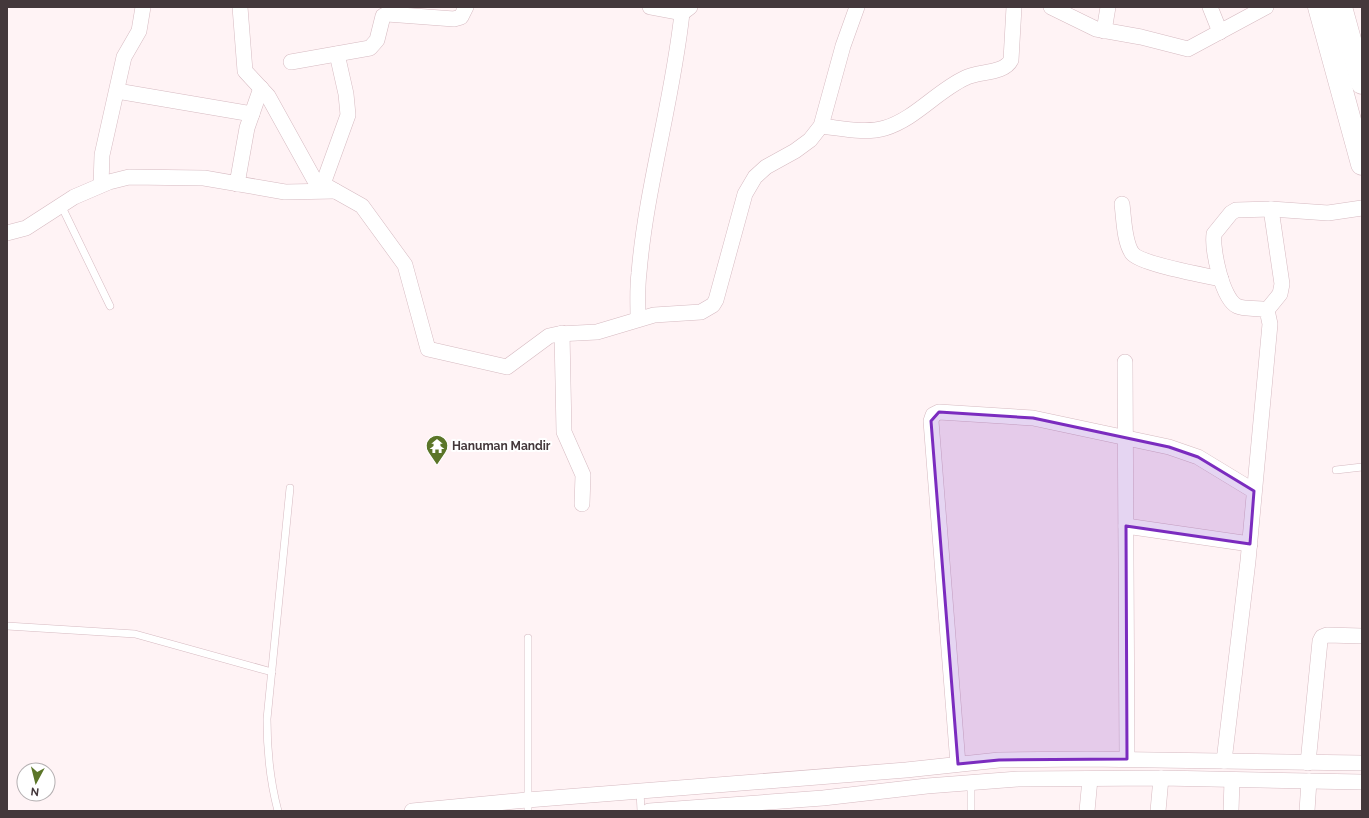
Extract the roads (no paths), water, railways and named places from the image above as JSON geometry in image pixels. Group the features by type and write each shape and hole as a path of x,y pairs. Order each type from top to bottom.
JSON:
{"highway":[{"path":"1319,7 1362,164"},
{"path":"1341,7 1362,84"}],"street":[{"path":"101,186 102,156 125,53 139,31 143,7"},
{"path":"240,7 245,71 268,96 314,179 362,206 405,265 428,349 507,367 549,336 598,332 654,315 701,312 713,305 716,300 745,194 755,177 766,167 795,151 810,140 821,126 843,46 857,7"},
{"path":"291,62 370,48 377,40 383,16 387,14 454,19 461,17 466,7"},
{"path":"638,319 639,274 642,247 686,10 650,7"},
{"path":"821,126 862,130 885,128 899,122 965,78 981,72 1002,70 1008,66 1011,60 1014,7"},
{"path":"1051,7 1092,28 1141,37 1188,49 1266,7"},
{"path":"1104,31 1108,7"},
{"path":"1210,7 1220,32"},
{"path":"330,188 348,115 346,94 337,54"},
{"path":"237,184 243,148 261,88"},
{"path":"117,92 252,114"},
{"path":"7,233 26,228 74,197 129,177 204,178 285,192 330,188"},
{"path":"1122,204 1128,246 1133,254 1149,262 1221,279"},
{"path":"1267,310 1236,306 1231,301 1221,279 1216,263 1213,240 1217,229 1236,210 1271,209 1328,214 1362,208"},
{"path":"1267,310 1280,294 1282,284 1271,209"},
{"path":"1224,761 1250,544 1270,324 1267,310"},
{"path":"562,334 564,432 583,475 582,504"},
{"path":"1125,362 1127,759"},
{"path":"958,764 931,421 933,415 939,412 1032,418 1168,447 1198,457 1254,490"},
{"path":"1126,526 1250,544"},
{"path":"1308,763 1320,641 1322,637 1327,635 1362,636"},
{"path":"412,811 527,805 640,791 999,760 1127,759 1362,763"},
{"path":"1158,811 1161,778"},
{"path":"650,811 823,798 1018,779 1161,778 1362,782"},
{"path":"1088,811 1090,779"},
{"path":"1231,811 1232,780"},
{"path":"1307,811 1309,781"}],"lane":[{"path":"62,205 110,306"},
{"path":"1336,470 1362,467"},
{"path":"278,811 272,787 267,741 267,719 290,488"},
{"path":"7,626 135,634 272,672"},
{"path":"527,805 528,638"},
{"path":"971,783 971,811"},
{"path":"640,791 641,811"}],"place":[{"name":"Hanuman Mandir","path":"437,466"}]}
